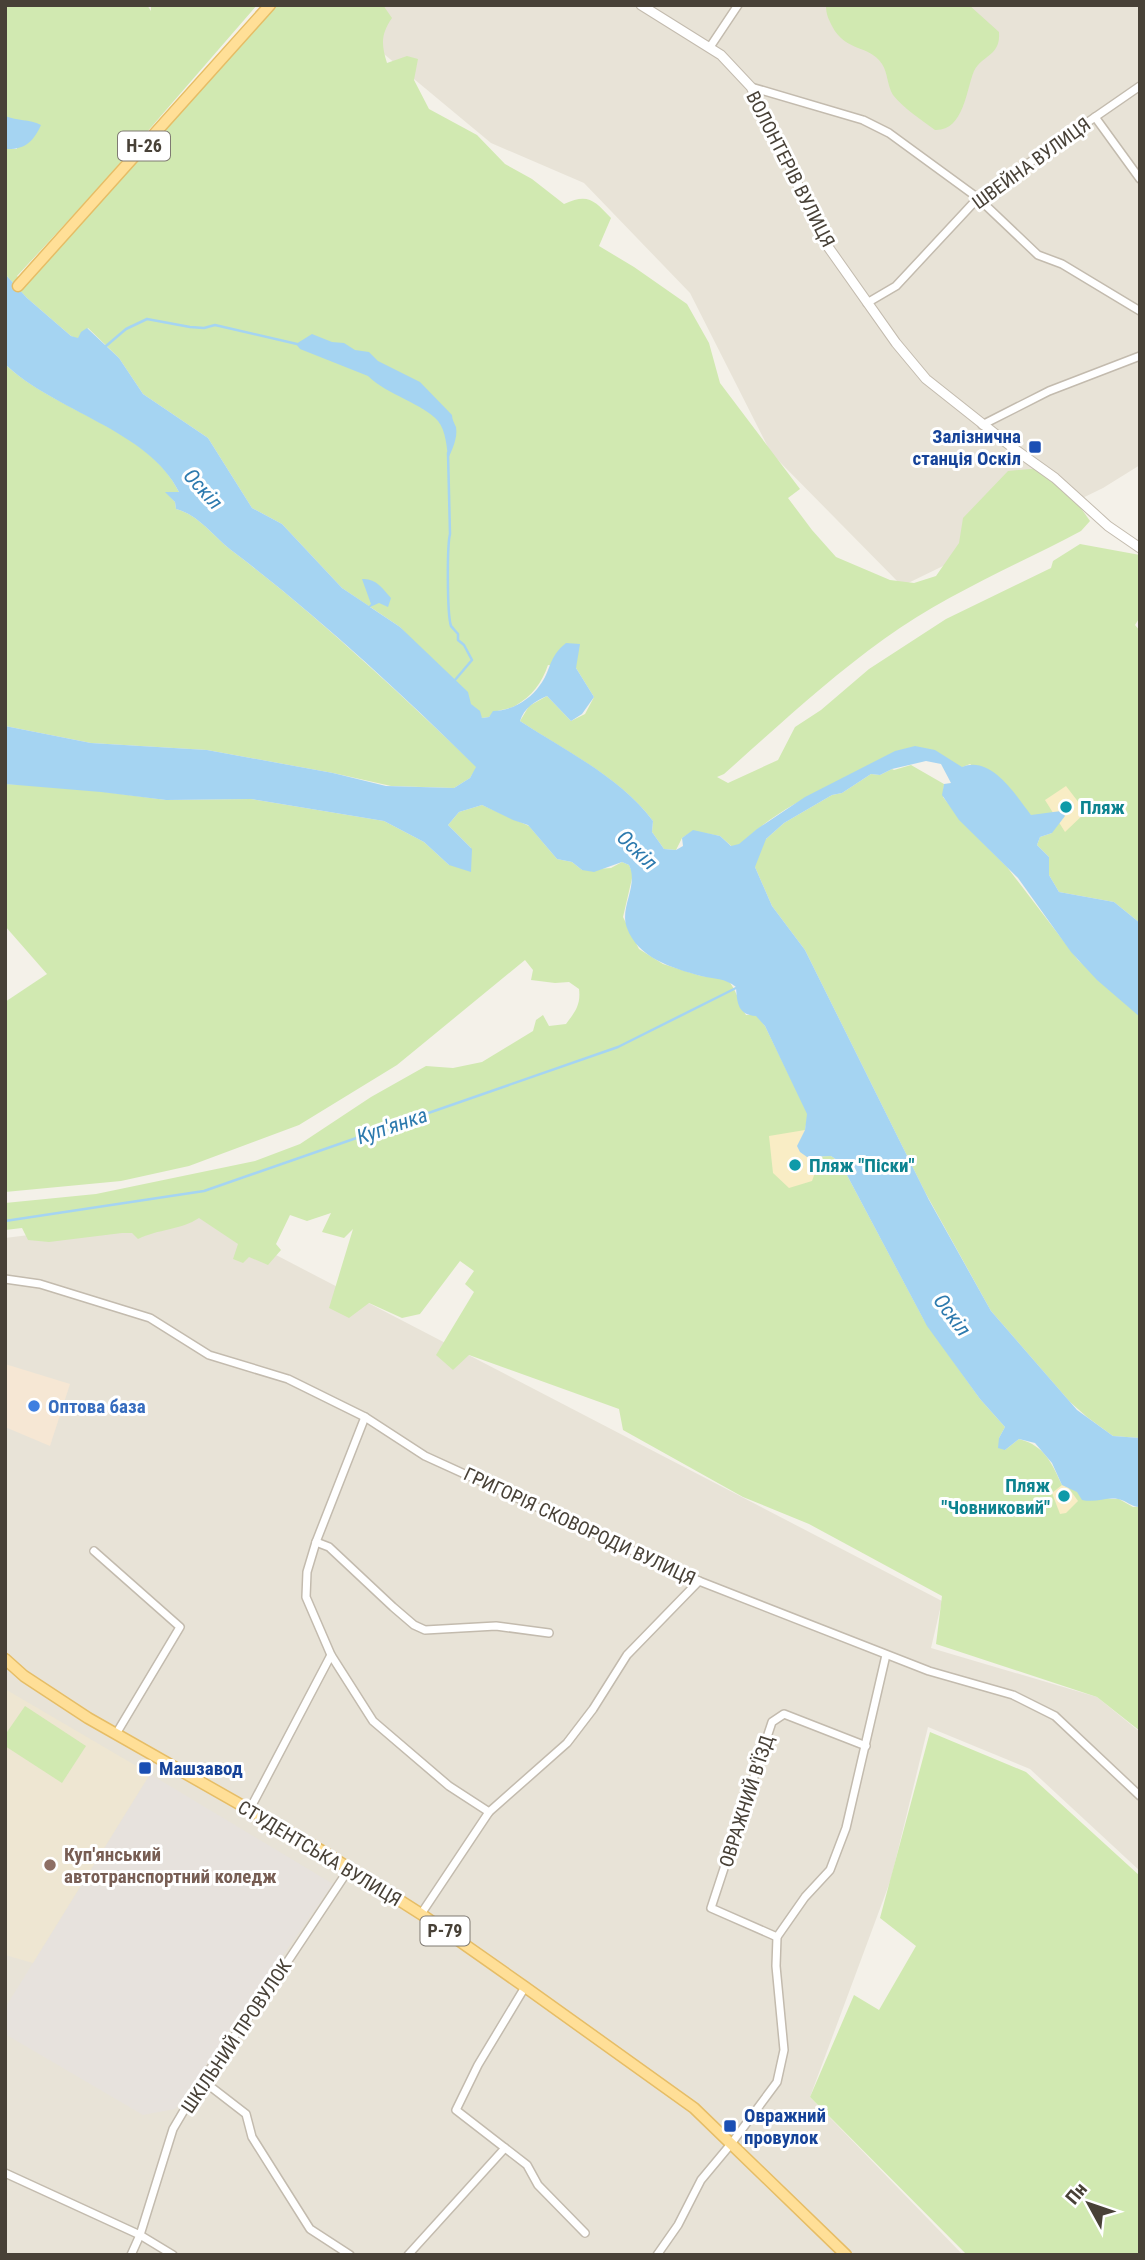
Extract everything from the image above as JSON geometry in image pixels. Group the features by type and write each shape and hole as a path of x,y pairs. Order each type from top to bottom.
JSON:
{"main road":[{"name":"Н-26","path":"18,286 270,5"},
{"name":"СТУДЕНТСЬКА ВУЛИЦЯ","path":"5,1659 24,1676 116,1734 250,1809 421,1914 525,1987 694,2108 846,2255"}],"street":[{"name":"ВОЛОНТЕРІВ ВУЛИЦЯ","path":"641,5 721,55 751,87 782,148 819,234 867,303 926,379 982,425 1055,478 1108,526 1140,548"},
{"path":"710,47 738,5"},
{"name":"ШВЕЙНА ВУЛИЦЯ","path":"867,303 896,286 978,198 1140,86"},
{"path":"751,87 881,129 978,198 1038,255 1062,264 1140,311"},
{"path":"1095,117 1140,179"},
{"path":"982,425 1049,391 1140,356"},
{"name":"ГРИГОРІЯ СКОВОРОДИ ВУЛИЦЯ","path":"5,1279 40,1284 150,1318 209,1355 288,1379 365,1417 425,1456 699,1581 929,1671 1013,1695 1055,1716 1140,1796"},
{"path":"365,1417 316,1542 307,1572 306,1597 331,1655 373,1721 449,1786 489,1812"},
{"path":"316,1542 329,1547 414,1625 425,1629 496,1626 549,1633"},
{"path":"94,1551 180,1627 116,1734"},
{"path":"421,1914 489,1812 567,1743 593,1709 627,1655 699,1581"},
{"path":"250,1809 331,1655"},
{"path":"657,2255 678,2225 701,2180 776,2082 784,2050 776,1966 777,1937 805,1897 830,1870 846,1828 886,1655"},
{"name":"ОВРАЖНИЙ В'ЇЗД","path":"777,1937 711,1908 772,1721 783,1714 866,1746"},
{"name":"ШКІЛЬНИЙ ПРОВУЛОК","path":"131,2255 140,2235 173,2130 202,2080 272,1984 349,1869"},
{"path":"525,1987 478,2065 456,2110 527,2165 538,2185 585,2233"},
{"path":"202,2080 246,2114 251,2137 310,2229 350,2255"},
{"path":"408,2255 505,2148"},
{"path":"5,2173 140,2235 173,2255"}],"shaded area":[{"path":"325,5 1140,5 1140,465 1103,488 902,586 771,453 690,293 584,183 491,143"},
{"path":"197,1214 942,1601 931,1648 1097,1697 1140,1732 1140,1871 1030,1769 928,1727 891,1879 810,2097 963,2255 5,2255 5,1238"},
{"name":"Оптова база","path":"5,1364 70,1384 50,1446 5,1427"},
{"name":"Куп'янський автотранспортний коледж","path":"5,1689 150,1774 33,1963 5,1955"},
{"name":"Машзавод","path":"150,1774 333,1884 175,2109 143,2115 5,2034 5,2008"}],"green space":[{"path":"5,5 147,5 151,11 151,5 257,5 101,185 17,276 27,286 25,283 274,5 383,5 392,18 383,39 387,63 407,56 418,59 414,80 429,109 477,135 505,164 532,179 564,204 579,199 595,203 611,218 599,246 687,304 709,343 720,383 800,489 788,498 836,557 890,580 914,583 936,576 959,543 963,518 1008,471 1042,468 1080,507 1090,521 1081,531 931,608 884,639 822,688 724,774 717,777 728,783 778,760 795,727 821,710 869,669 946,619 1051,568 1053,561 1080,544 1140,555 1140,617 1135,625 1140,631 1140,923 1114,902 1059,892 1049,875 1049,857 1037,845 1040,837 1052,833 970,764 960,768 934,750 859,775 811,795 766,823 745,840 766,839 784,823 832,795 842,793 871,774 880,775 911,765 944,784 943,797 966,826 1007,867 1078,960 1140,1013 1140,1438 1113,1436 1087,1417 1070,1402 991,1311 925,1192 805,950 772,906 755,867 720,836 693,831 682,838 676,850 664,849 652,832 653,821 625,791 520,721 529,706 547,696 571,721 585,714 594,697 576,668 548,665 543,678 526,698 515,706 482,718 400,627 342,588 282,524 252,508 208,438 143,394 119,358 88,328 78,339 71,336 27,298 5,274 5,149 17,149 18,122 5,116"},
{"path":"826,5 969,5 999,32 999,40 994,51 974,71 958,117 945,129 935,130 893,95 884,68 877,58 844,41 838,35 828,18"},
{"path":"5,364 26,381 124,436 146,452 165,470 179,492 166,492 175,502 176,509 199,521 387,683 477,767 470,778 454,788 391,786 207,750 91,743 5,726"},
{"path":"5,784 61,786 166,800 251,799 384,821 424,842 449,865 471,848 448,825 459,812 482,805 529,826 557,859 572,862 582,870 611,868 622,862 629,865 633,874 623,917 639,949 663,964 701,976 727,979 746,1015 756,1015 765,1026 808,1114 798,1146 807,1157 831,1156 840,1162 924,1320 980,1399 1005,1427 999,1438 1005,1450 1019,1439 1028,1442 1046,1456 1062,1485 1140,1507 1140,1731 1097,1697 936,1644 942,1596 809,1524 743,1497 623,1430 619,1409 469,1355 453,1370 436,1355 474,1292 465,1284 474,1271 460,1261 420,1314 402,1318 369,1303 349,1318 329,1308 353,1229 344,1238 322,1232 331,1213 307,1221 290,1215 276,1244 281,1250 268,1265 249,1257 243,1263 233,1259 238,1244 199,1218 138,1239 132,1233 122,1233 49,1242 28,1240 22,1228 5,1230 5,1203 96,1194 255,1161 300,1144 371,1097 426,1066 453,1068 482,1062 533,1031 536,1020 543,1015 549,1026 566,1024 577,1008 579,989 569,982 531,980 533,970 525,960 397,1065 299,1125 189,1166 121,1181 5,1192 5,1002 47,974 5,926"},
{"path":"25,1706 86,1746 62,1783 5,1746 5,1735"},
{"path":"930,1732 1026,1772 1140,1876 1140,2255 967,2255 810,2097 854,1995 879,2010 916,1946 880,1918"}],"sand":[{"name":"Пляж","path":"1066,786 1086,812 1065,832 1045,800"},
{"name":"Пляж \"Піски\"","path":"805,1130 807,1157 821,1156 812,1181 789,1188 773,1173 769,1136"},
{"name":"Пляж \"Човниковий\"","path":"1062,1485 1068,1487 1078,1501 1066,1513 1060,1514 1052,1493"}],"water":[{"path":"5,116 41,125 28,144 5,149"},
{"name":"Оскіл","path":"5,274 27,298 71,336 78,338 87,328 119,358 143,394 208,438 252,508 282,524 342,588 369,606 371,604 362,579 371,580 382,587 391,598 388,607 379,603 370,607 400,627 468,692 471,704 480,711 482,718 489,717 493,711 513,707 525,700 544,680 560,648 566,643 580,644 576,668 594,697 582,714 571,721 547,696 530,706 520,721 625,791 653,821 652,832 664,849 676,850 683,846 682,838 693,830 720,836 731,846 739,844 805,797 895,751 915,746 935,750 962,767 973,765 993,772 1010,788 1031,815 1061,811 1065,816 1052,833 1040,837 1037,845 1049,857 1049,875 1059,892 1114,902 1140,923 1140,1017 1097,980 1071,952 1018,878 959,820 942,795 944,784 951,783 941,764 926,761 892,769 880,775 871,774 842,793 832,795 784,823 766,839 755,867 772,906 805,950 929,1200 991,1311 1077,1410 1113,1436 1140,1438 1140,1507 1118,1499 1082,1500 1077,1492 1062,1485 1052,1463 1035,1443 1019,1439 1005,1450 998,1448 999,1438 1005,1427 980,1399 927,1326 840,1162 831,1156 807,1157 800,1152 797,1146 805,1130 807,1114 765,1026 756,1016 742,1011 736,987 732,984 657,960 639,947 632,938 625,920 632,881 629,865 622,862 594,872 582,870 572,862 557,859 528,825 482,805 459,812 448,825 472,849 471,872 449,865 424,842 384,821 251,799 166,800 5,784 5,726 91,743 207,750 333,773 386,786 454,788 470,778 476,767 388,682 326,628 199,521 176,509 175,502 165,492 179,492 165,471 146,452 99,422 48,395 5,364"},
{"path":"312,334 332,342 344,343 355,350 369,352 378,361 420,382 452,415 456,435 448,459 443,430 432,415 368,376 300,349 296,344"}],"waterway":[{"path":"106,346 126,329 147,319 190,327 204,328 215,325 297,344"},
{"path":"448,453 450,619 451,626 458,634 458,640 472,660 455,680"},
{"name":"Куп'янка","path":"5,1221 204,1191 618,1047 738,987"}],"place":[{"name":"Залізнична станція Оскіл","path":"1035,447"},
{"name":"Пляж","path":"1066,807"},
{"name":"Пляж \"Піски\"","path":"795,1165"},
{"name":"Оптова база","path":"34,1406"},
{"name":"Пляж \"Човниковий\"","path":"1064,1496"},
{"name":"Машзавод","path":"145,1768"},
{"name":"Куп'янський автотранспортний коледж","path":"50,1865"},
{"name":"Овражний провулок","path":"730,2126"}]}
